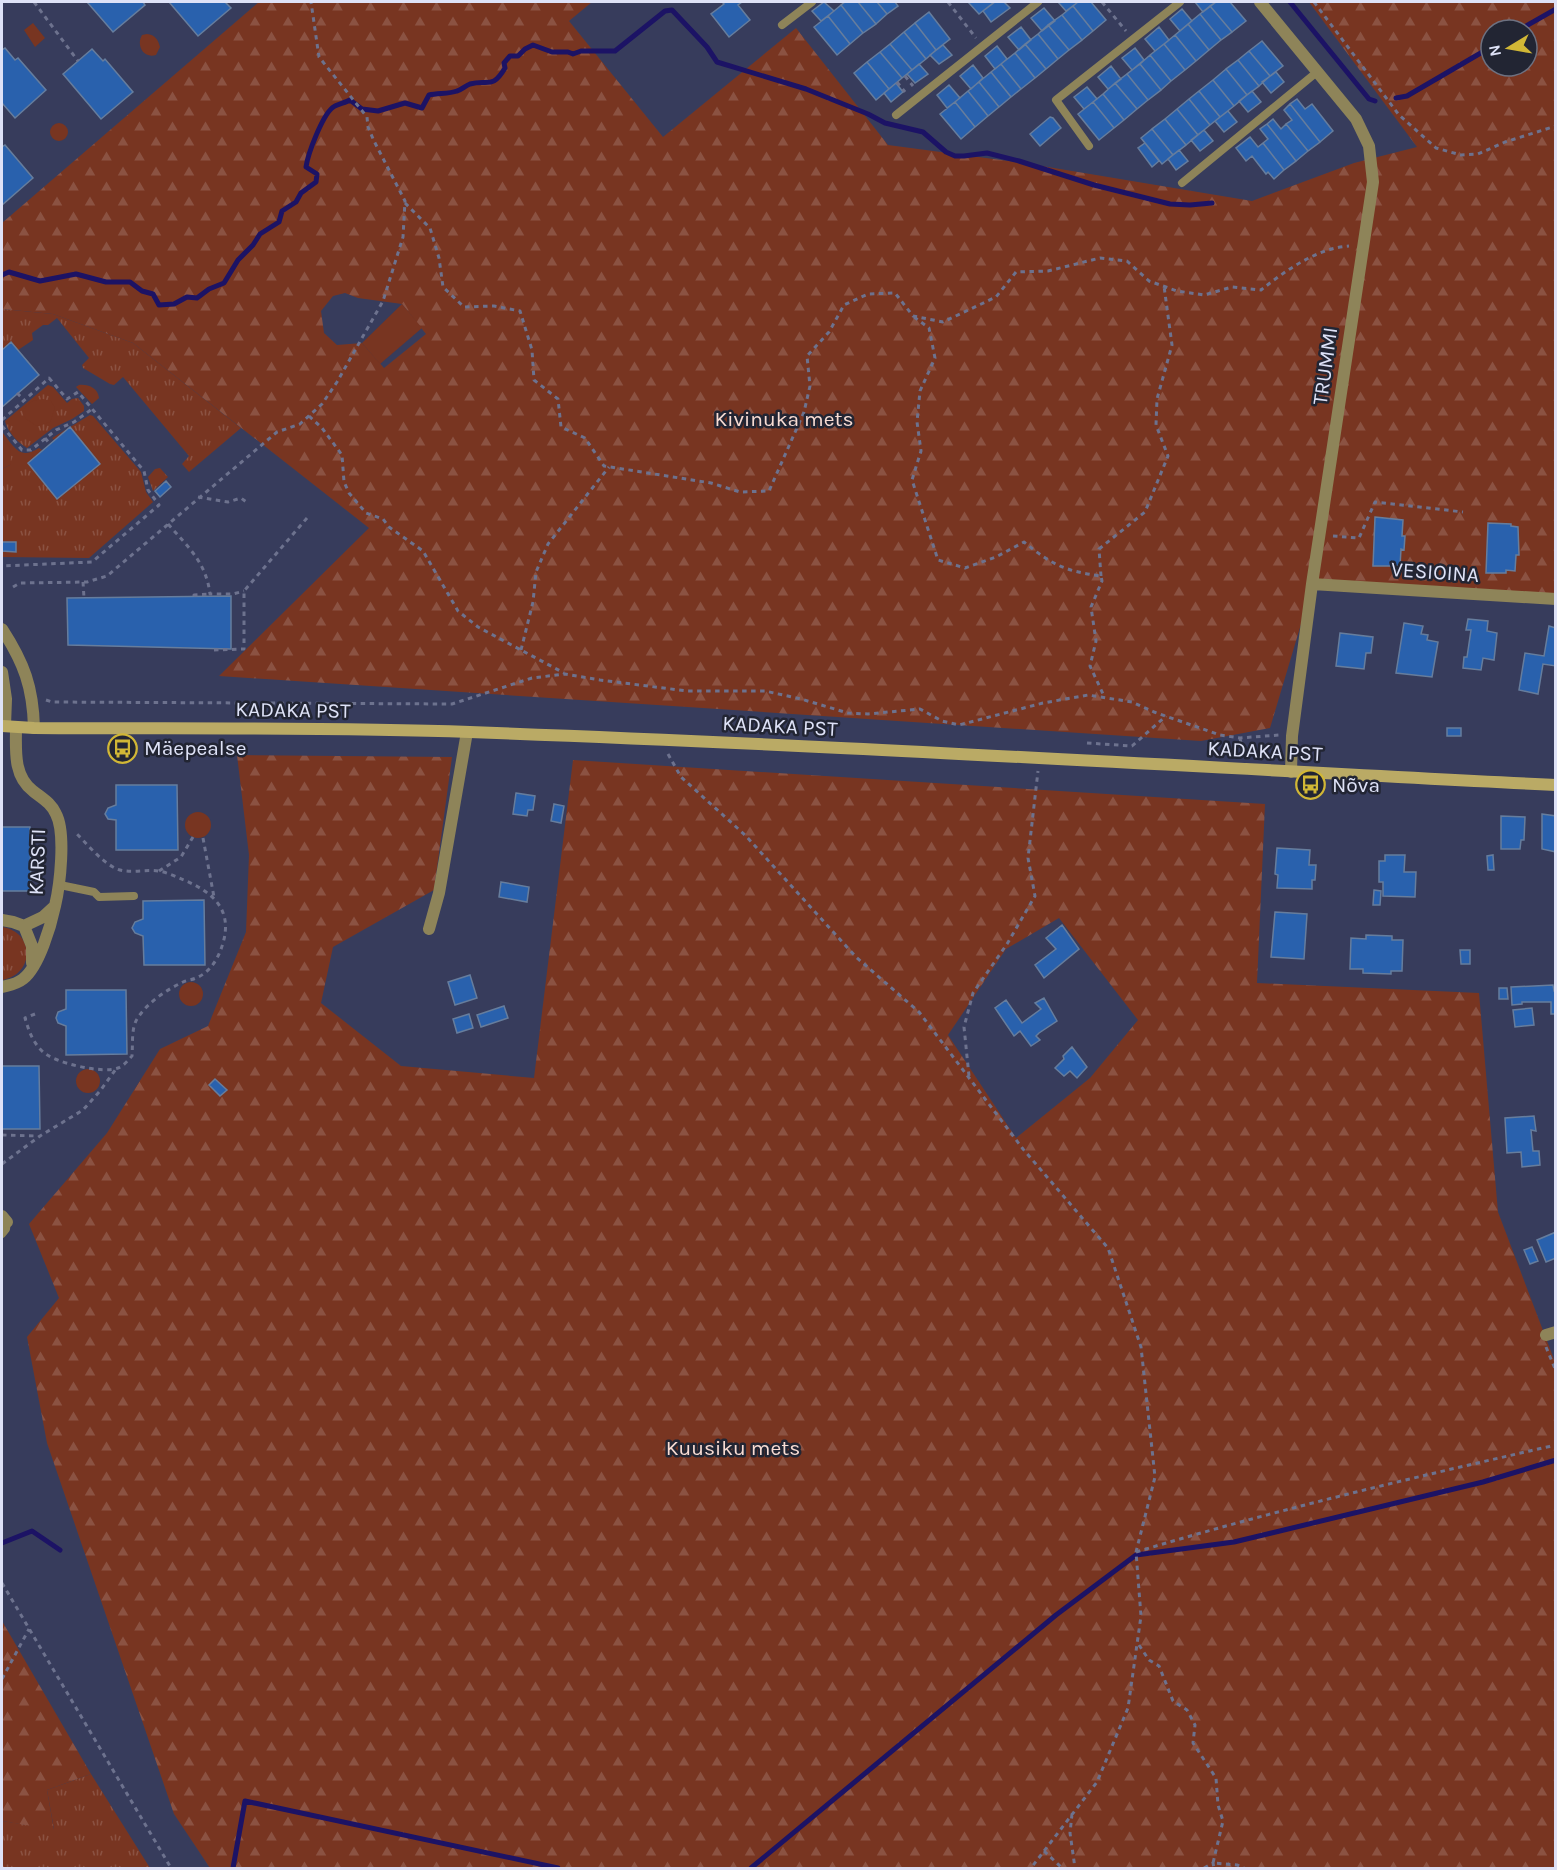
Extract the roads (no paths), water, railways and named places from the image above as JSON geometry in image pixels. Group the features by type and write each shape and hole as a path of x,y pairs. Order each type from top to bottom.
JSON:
{"main road":[{"name":"KADAKA PST","path":"8,726 467,732 1556,785"}],"street":[{"name":"TRUMMI","path":"1260,2 1356,119 1369,146 1373,182 1312,584 1292,736 1291,772"},
{"name":"VESIOINA","path":"1312,584 1556,599"},
{"path":"2,629 18,654 33,700 34,728"},
{"name":"KARSTI","path":"2,672 8,726 17,770 31,790 48,801 57,814 61,826 60,885 50,933 30,971"},
{"path":"429,929 439,893 467,732"},
{"name":"KARSTI","path":"24,926 43,917 55,906"},
{"name":"KARSTI","path":"2,920 24,926 32,946 30,971"},
{"path":"2,987 14,984 26,977 30,971"}],"lane":[{"path":"782,25 812,2"},
{"path":"896,115 1038,2"},
{"path":"1089,146 1056,100 1180,2"},
{"path":"1182,183 1317,72"},
{"path":"60,885 94,892 99,897 134,896"}],"waterway":[{"path":"1290,2 1369,99 1375,101"},
{"path":"1539,19 1556,9"},
{"path":"2,275 9,272 40,281 76,274 106,282 130,282 142,291 153,294 159,305 174,304 187,297 197,298 209,289 224,283 238,260 260,234 279,222 282,211 296,202 301,193 316,182 317,174 306,167 307,161 320,127 334,107 350,100 362,109 378,111 405,103 422,108 429,95 454,92 470,84 497,79 510,56 518,56 533,45 552,52 573,54 581,51 615,51 665,11 672,10 707,47 717,62 806,89 885,123 923,132 946,152 955,156 987,153 1094,185 1170,204 1212,203"},
{"path":"1396,98 1407,96 1479,54"},
{"path":"751,1868 1056,1615 1136,1555 1234,1542 1483,1482 1556,1460"},
{"path":"2,1543 32,1531 60,1550"},
{"path":"233,1868 245,1801 558,1868"}],"place":[{"name":"Mäepealse","path":"123,748"},
{"name":"Nõva","path":"1311,785"}],"park label":[{"name":"Kivinuka mets","path":"784,419"},
{"name":"Kuusiku mets","path":"733,1448"}]}
